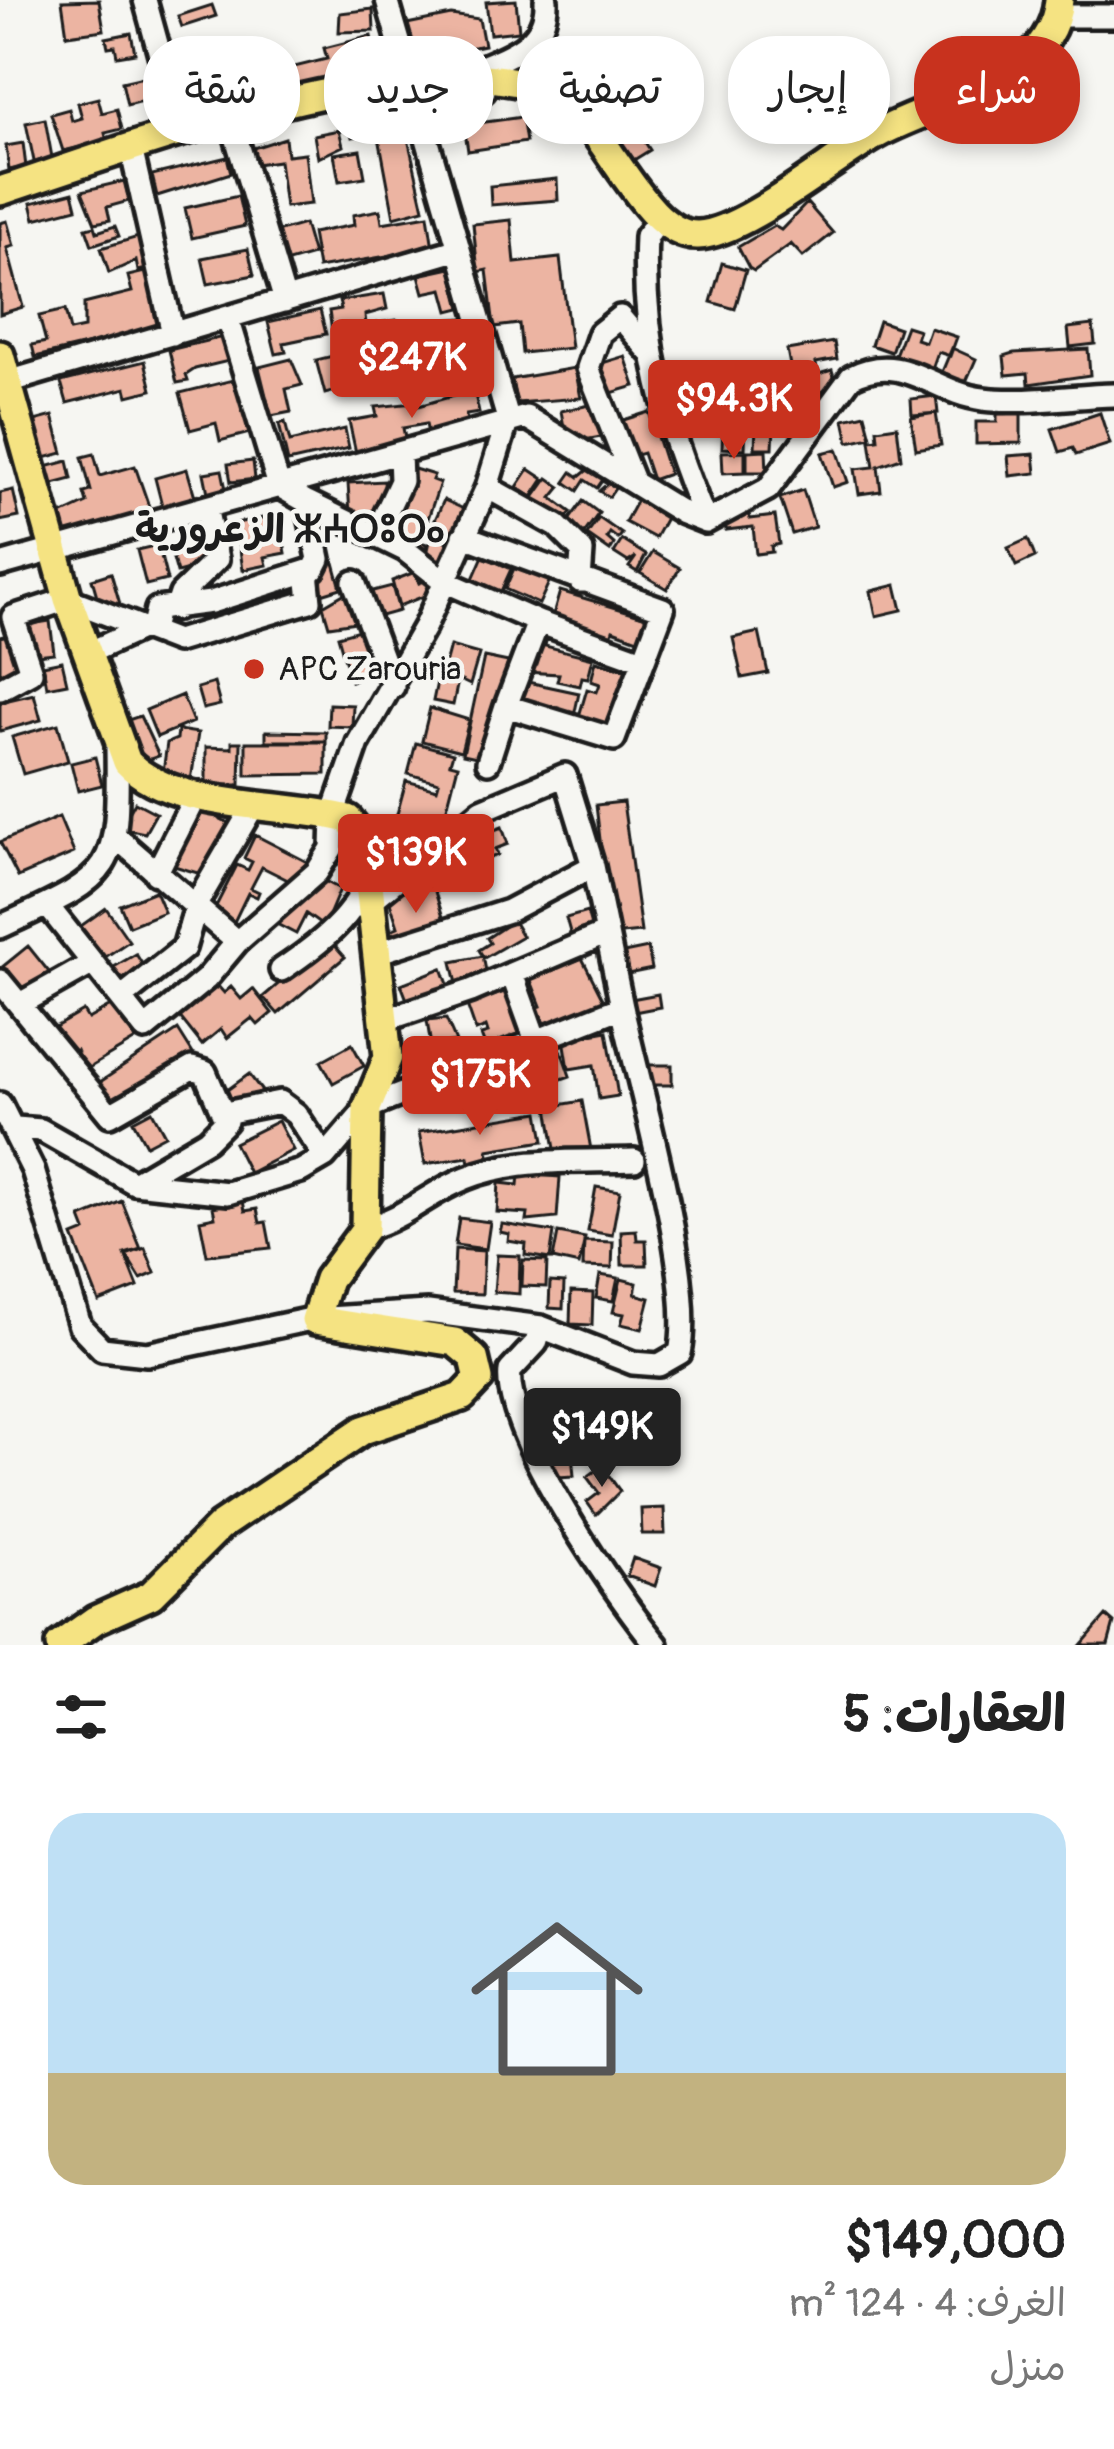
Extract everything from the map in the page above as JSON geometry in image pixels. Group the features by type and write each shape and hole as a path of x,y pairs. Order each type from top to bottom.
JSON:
{"main road":[{"path":"606,144 660,219 694,236 719,231 880,132 1004,76 1039,48 1059,8"},
{"path":"0,191 143,144"},
{"path":"4,369 68,599 116,742 135,771 196,795 333,815 356,826 370,868 388,1057 367,1108 365,1229 328,1279 315,1319 455,1342 474,1358 479,1379 462,1397 363,1430 220,1526 151,1595 94,1620 60,1645"}],"street":[{"path":"145,0 155,36"},
{"path":"387,0 397,36"},
{"path":"537,36 546,0"},
{"path":"1059,8 1114,16"},
{"path":"238,144 285,301"},
{"path":"47,905 146,1029 206,979 237,942 317,872 332,848 333,815 374,708 393,687 444,581 487,487 508,419 428,144"},
{"path":"131,148 173,334"},
{"path":"660,219 646,236 651,353 666,428 706,522"},
{"path":"4,369 173,334 459,249"},
{"path":"634,481 588,368 591,349 620,317 630,322 651,353"},
{"path":"228,318 279,486 405,550 444,581 644,660"},
{"path":"706,522 768,489 851,377 868,368 902,368 984,399 1114,395"},
{"path":"0,565 526,417 706,522"},
{"path":"375,536 400,481 400,454"},
{"path":"487,487 557,526 582,551 580,581"},
{"path":"148,629 153,611 168,605 176,609 307,572 319,559 307,502"},
{"path":"176,609 182,594 217,559 206,507"},
{"path":"464,536 663,609 614,739 506,706"},
{"path":"0,689 32,672 13,617 68,599 177,640 310,601 307,572"},
{"path":"354,582 393,687"},
{"path":"488,762 538,622"},
{"path":"88,653 148,629"},
{"path":"0,927 88,885 106,865 116,837 116,742"},
{"path":"0,1104 16,1128 80,1326 102,1349 147,1354 315,1319 428,1312 541,1327 633,1363 659,1366 680,1353 675,1257 593,866 565,775 470,818 373,898"},
{"path":"156,874 196,795"},
{"path":"121,998 184,948 196,902 254,805"},
{"path":"116,837 237,942"},
{"path":"376,953 508,911 593,866"},
{"path":"281,970 320,945 365,888 370,868"},
{"path":"385,1020 607,933"},
{"path":"184,948 206,979"},
{"path":"20,1004 93,963"},
{"path":"512,974 536,1041"},
{"path":"0,981 110,1115 192,1068 205,1072 226,1121 207,1140 134,1183"},
{"path":"16,1128 41,1130 134,1183 168,1191 228,1192 301,1171 325,1157 367,1108 622,1007"},
{"path":"225,1113 280,1102 296,1114 325,1157"},
{"path":"365,1229 409,1215 465,1178 509,1165 634,1160"},
{"path":"479,1379 510,1371 536,1342 541,1327"},
{"path":"510,1371 508,1388 536,1454 592,1558 657,1645"}],"building":[{"path":"99,0 104,30 67,35 62,1"},
{"path":"516,0 519,31 490,34 486,2"},
{"path":"212,5 216,16 182,27 178,16"},
{"path":"373,9 374,31 339,32 340,13"},
{"path":"451,15 479,19 482,36 409,36 407,24"},
{"path":"131,33 135,53 117,56 115,46 108,47 106,38"},
{"path":"324,60 324,81 300,87 300,66"},
{"path":"143,77 143,101 127,105 122,82"},
{"path":"98,98 102,113 117,109 122,129 105,133 107,141 63,151 51,114 69,109 72,121 82,118 78,103"},
{"path":"517,118 517,143 468,151 467,144 493,144 493,121"},
{"path":"45,119 53,163 35,166 26,123"},
{"path":"324,133 324,144 343,146 318,158 314,135"},
{"path":"23,143 26,167 9,170 6,146"},
{"path":"286,144 287,155 305,153 311,204 285,207 279,161 255,164 253,148"},
{"path":"380,144 409,144 424,209 394,217"},
{"path":"616,144 646,144 650,150 629,163"},
{"path":"360,150 365,177 339,181 334,154"},
{"path":"227,157 231,173 157,196 152,175"},
{"path":"557,179 558,200 491,205 490,186"},
{"path":"124,181 129,201 107,207 110,220 95,223 82,191"},
{"path":"73,192 77,208 35,219 31,203"},
{"path":"238,196 245,226 192,238 185,208"},
{"path":"807,203 833,233 803,257 791,244 754,271 749,268 738,247 774,226 781,230"},
{"path":"380,210 382,223 428,215 433,248 318,268 312,233 354,225 353,215"},
{"path":"511,220 515,263 560,258 571,348 522,353 519,324 494,327 487,270 478,272 473,224"},
{"path":"7,221 14,246 7,248 23,307 0,314 0,223"},
{"path":"304,224 313,255 285,263 276,232"},
{"path":"95,226 97,232 115,226 119,236 92,245 86,228"},
{"path":"138,237 147,269 138,271 136,261 109,273 101,248"},
{"path":"248,249 254,275 208,284 202,258"},
{"path":"722,263 746,270 735,309 711,302"},
{"path":"451,268 461,308 449,311 443,289 424,293 419,275"},
{"path":"149,271 163,326 102,357 98,342 35,357 32,345 46,342 39,316 65,310 70,331 84,328 84,304 132,292 128,276"},
{"path":"384,294 387,309 365,315 366,325 397,320 400,341 376,345 379,363 367,364 364,341 334,346 329,311 341,309 339,301"},
{"path":"320,310 326,334 284,343 286,352 276,354 268,322"},
{"path":"463,318 475,375 446,378 440,320"},
{"path":"879,321 899,328 891,352 871,345"},
{"path":"1093,325 1095,344 1070,347 1068,328"},
{"path":"906,326 919,330 916,339 925,342 930,328 957,337 950,356 938,352 932,369 895,355"},
{"path":"227,336 233,360 195,369 186,375 188,381 177,383 169,350"},
{"path":"834,342 837,359 816,363 817,371 792,376 787,350"},
{"path":"952,348 976,359 962,391 947,384 950,375 942,372"},
{"path":"1088,349 1090,375 1029,384 1028,373 1006,375 1004,356"},
{"path":"341,354 347,375 367,370 370,382 325,394 316,360"},
{"path":"625,356 635,386 608,394 599,364"},
{"path":"291,359 302,385 286,389 291,412 271,416 259,367"},
{"path":"145,361 152,390 128,396 126,388 67,403 61,382"},
{"path":"575,368 581,398 516,403 512,379"},
{"path":"832,370 837,387 814,394 809,377"},
{"path":"237,379 250,433 220,441 216,423 190,430 180,393"},
{"path":"762,382 763,412 742,413 734,383"},
{"path":"794,387 795,414 772,415 771,388"},
{"path":"474,390 479,413 466,415 468,426 428,434 426,424 403,428 406,443 356,453 349,421 377,416 375,407 414,403 415,407"},
{"path":"936,396 938,413 912,415 911,399"},
{"path":"595,404 601,437 567,443 561,411"},
{"path":"649,412 669,474 652,480 643,453 629,457 617,422"},
{"path":"936,413 941,445 916,449 911,417"},
{"path":"1021,413 1021,443 976,444 976,422 997,422 997,414"},
{"path":"1100,413 1110,444 1076,455 1073,448 1060,452 1052,429"},
{"path":"865,414 871,437 849,442 844,419"},
{"path":"53,416 63,453 37,460 27,423"},
{"path":"285,422 290,442 345,429 349,448 288,462 279,424"},
{"path":"723,422 746,423 745,449 722,448"},
{"path":"756,425 774,425 773,448 755,448"},
{"path":"897,426 901,458 878,466 881,491 859,494 855,469 874,467 870,440 878,439 877,429"},
{"path":"837,449 848,482 833,487 822,453"},
{"path":"766,450 767,472 747,472 747,451"},
{"path":"745,451 745,472 723,473 722,452"},
{"path":"94,454 100,476 135,466 152,515 59,541 53,519 87,503 84,493 91,491 82,457"},
{"path":"1034,454 1036,473 1010,476 1008,456"},
{"path":"68,461 72,479 42,487 38,469"},
{"path":"253,461 255,479 231,482 228,464"},
{"path":"596,463 621,480 609,497 599,491 607,484 602,481 597,488 585,480 578,491 565,482 572,472 579,477"},
{"path":"411,468 434,475 432,480 440,483 420,542 427,544 422,563 386,545"},
{"path":"187,469 196,500 163,509 155,478"},
{"path":"529,469 544,479 532,497 517,487"},
{"path":"222,470 228,499 210,503 204,473"},
{"path":"548,478 561,487 552,498 571,512 564,521 533,499"},
{"path":"384,481 386,511 350,514 348,483"},
{"path":"13,490 19,517 0,521 0,493"},
{"path":"803,490 815,527 792,534 780,498"},
{"path":"444,500 468,511 457,535 433,524"},
{"path":"637,500 667,516 655,538 625,522"},
{"path":"583,501 599,513 583,535 567,523"},
{"path":"749,512 750,519 775,516 779,544 771,546 772,552 756,554 753,527 726,530 724,515"},
{"path":"279,515 286,553 265,557 267,565 243,570 236,523"},
{"path":"599,518 622,534 618,539 610,533 607,538 614,544 610,551 587,535"},
{"path":"431,537 450,542 444,572 424,567"},
{"path":"1028,539 1035,557 1016,566 1008,548"},
{"path":"201,540 208,565 177,573 170,548"},
{"path":"622,540 646,555 637,572 629,567 636,557 628,562 614,553"},
{"path":"158,545 167,580 146,585 137,550"},
{"path":"653,552 680,568 667,589 640,573"},
{"path":"483,556 511,569 497,600 469,588"},
{"path":"333,559 341,588 315,596 307,567"},
{"path":"516,564 550,580 539,604 505,589"},
{"path":"415,572 419,583 427,580 432,593 399,606 392,581"},
{"path":"111,573 120,604 101,610 92,579"},
{"path":"896,585 902,610 876,616 871,591"},
{"path":"392,586 399,611 381,616 369,592"},
{"path":"352,589 362,621 329,626 323,606"},
{"path":"560,591 650,618 643,641 613,630 610,640 551,622"},
{"path":"50,621 54,653 28,656 24,625"},
{"path":"362,629 375,673 351,681 338,636"},
{"path":"759,632 768,673 742,678 733,638"},
{"path":"7,635 18,670 0,676 0,637"},
{"path":"534,638 546,641 545,646 593,658 588,678 582,677 580,686 557,681 559,674 525,672 527,662 537,665 539,659 529,657"},
{"path":"450,646 479,654 470,685 443,672"},
{"path":"484,657 508,662 486,759 463,754"},
{"path":"62,661 67,683 47,687 43,665"},
{"path":"596,661 626,670 608,732 577,723 587,689 597,692 600,684 591,681"},
{"path":"438,677 458,681 453,705 433,701"},
{"path":"523,681 579,693 574,716 518,704"},
{"path":"214,683 220,705 203,709 197,688"},
{"path":"34,694 41,720 0,731 0,702"},
{"path":"182,695 193,722 157,737 146,710"},
{"path":"329,704 353,705 352,727 328,726"},
{"path":"430,708 469,720 461,751 422,741"},
{"path":"140,716 159,756 133,765 119,723"},
{"path":"58,724 68,761 23,774 12,737"},
{"path":"178,730 198,733 191,781 163,772 167,743 177,739"},
{"path":"266,731 326,732 326,741 266,741"},
{"path":"232,742 241,742 240,785 206,785 206,747 232,748"},
{"path":"246,742 326,742 326,774 246,775"},
{"path":"416,743 453,753 450,763 458,765 443,823 429,819 421,850 400,845 405,828 394,825 406,781 437,789 439,782 408,774"},
{"path":"95,757 102,785 78,791 71,763"},
{"path":"135,802 156,813 145,833 121,828"},
{"path":"623,802 641,932 611,935 596,805"},
{"path":"194,806 235,826 201,874 164,863"},
{"path":"59,817 74,853 18,877 0,842"},
{"path":"502,827 508,844 495,849 498,855 477,863 468,840"},
{"path":"255,835 307,862 296,884 262,867 251,888 259,892 257,897 248,893 233,924 212,914 237,865 248,870 252,862 244,858"},
{"path":"311,874 340,889 324,927 306,914 296,934 271,921 281,900 295,907"},
{"path":"432,882 447,930 395,952 388,931 398,927 388,896"},
{"path":"155,891 164,912 129,926 120,905"},
{"path":"106,908 129,941 86,970 64,938"},
{"path":"587,912 591,926 578,930 582,941 573,943 566,918"},
{"path":"513,921 522,936 484,958 479,950 490,943 487,938"},
{"path":"330,940 345,957 278,1014 263,997"},
{"path":"28,946 53,977 16,1005 15,985 1,968"},
{"path":"648,948 652,969 623,975 619,954"},
{"path":"136,954 147,972 113,993 102,974"},
{"path":"483,956 488,981 458,988 452,962"},
{"path":"582,958 607,1007 541,1033 532,1009 541,1006 530,978"},
{"path":"442,968 452,995 411,1010 401,984"},
{"path":"217,985 224,993 231,987 241,999 253,989 272,1013 258,1025 252,1018 227,1038 221,1029 202,1045 179,1016"},
{"path":"510,990 526,1038 487,1051 481,1035 488,1033 486,1027 476,1031 467,1005"},
{"path":"658,994 660,1007 629,1013 626,1000"},
{"path":"123,999 144,1035 85,1070 76,1050 70,1054 43,1034 83,1011 88,1019"},
{"path":"446,1019 456,1042 431,1046 427,1021"},
{"path":"178,1030 195,1057 117,1109 100,1082"},
{"path":"607,1031 618,1096 599,1099 594,1065 569,1069 564,1039"},
{"path":"352,1044 364,1066 333,1083 321,1061"},
{"path":"426,1050 430,1078 409,1081 406,1052"},
{"path":"561,1050 570,1076 553,1082 544,1056"},
{"path":"528,1059 533,1088 512,1091 508,1062"},
{"path":"507,1064 511,1093 493,1095 490,1066"},
{"path":"647,1065 672,1065 672,1085 647,1085"},
{"path":"249,1074 264,1094 238,1113 223,1093"},
{"path":"582,1101 592,1155 557,1161 548,1107"},
{"path":"152,1111 165,1135 146,1145 133,1121"},
{"path":"539,1112 544,1141 488,1150 490,1161 469,1164 468,1157 425,1164 419,1132"},
{"path":"278,1121 293,1150 249,1173 234,1143"},
{"path":"519,1174 560,1177 557,1218 527,1221 528,1214 497,1212 499,1183 518,1185"},
{"path":"596,1187 620,1191 612,1235 588,1231"},
{"path":"122,1201 141,1249 125,1254 138,1287 99,1302 73,1236 86,1231 81,1218"},
{"path":"243,1201 245,1211 257,1209 260,1223 266,1222 271,1248 207,1255 200,1220 215,1217 213,1207"},
{"path":"459,1218 490,1222 486,1249 455,1245"},
{"path":"502,1224 554,1232 550,1259 525,1255 526,1244 508,1241 509,1234 500,1232"},
{"path":"636,1230 637,1240 646,1240 647,1265 622,1265 621,1231"},
{"path":"558,1233 585,1238 579,1265 553,1259"},
{"path":"584,1241 613,1242 612,1268 583,1267"},
{"path":"145,1248 155,1273 141,1279 126,1255"},
{"path":"455,1249 484,1251 482,1294 453,1293"},
{"path":"497,1255 520,1256 519,1294 494,1292"},
{"path":"523,1260 547,1261 546,1287 522,1286"},
{"path":"600,1275 618,1278 613,1301 596,1298"},
{"path":"621,1279 637,1283 635,1294 650,1298 642,1329 621,1324 624,1314 613,1312"},
{"path":"550,1282 564,1283 563,1309 549,1308"},
{"path":"571,1292 593,1293 592,1325 570,1324"},
{"path":"641,1398 670,1408 663,1446 637,1438 641,1424 634,1421"},
{"path":"572,1454 574,1476 539,1478 538,1456"},
{"path":"602,1466 620,1491 596,1515 587,1502 599,1493 587,1477"},
{"path":"664,1508 665,1534 642,1534 641,1509"},
{"path":"633,1558 661,1568 655,1586 627,1576"},
{"path":"1106,1616 1114,1623 1108,1645 1081,1645"}],"place":[{"name":"APC Zarouria","path":"254,669"}],"district":[{"name":"الزعرورية ⵣⵄⵔⵓⵔⴰ","path":"290,529"}]}
